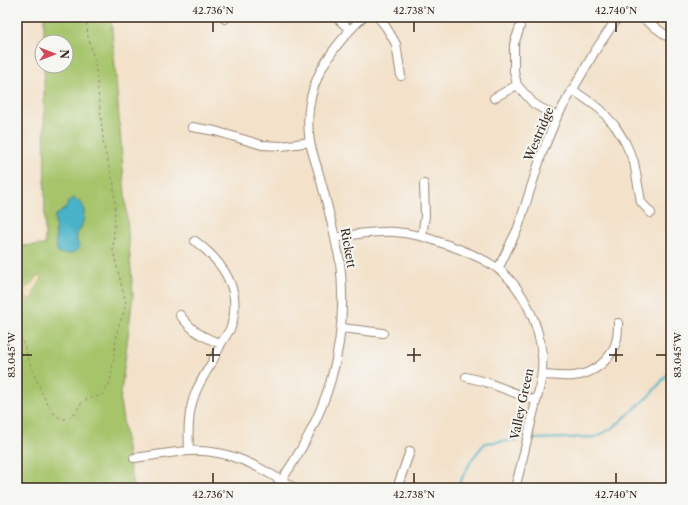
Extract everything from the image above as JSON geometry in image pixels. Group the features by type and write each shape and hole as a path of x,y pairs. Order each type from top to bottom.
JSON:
{"street":[{"path":"336,17 350,30"},
{"name":"Rickett","path":"276,488 298,455 315,425 327,394 336,362 342,328 340,261 329,209 310,142 308,125 309,109 314,86 324,64 334,48 363,17"},
{"path":"378,17 396,44 401,76"},
{"name":"Westridge","path":"498,269 518,228 542,153 557,117 595,51 618,17"},
{"path":"641,17 671,39"},
{"path":"520,27 514,44 514,71 517,85 534,104 557,117"},
{"path":"494,98 517,85"},
{"path":"573,90 600,109 615,126 625,142 634,162 641,202 651,213"},
{"path":"192,128 215,131 262,145 282,146 310,142"},
{"path":"422,236 425,216 424,184"},
{"name":"Valley Green","path":"335,238 360,233 378,232 396,232 422,236 475,255 498,269 511,282 524,300 533,316 540,336 542,375 515,488"},
{"path":"189,451 188,433 190,411 195,395 201,380 231,328 235,308 232,286 223,267 209,251 195,241"},
{"path":"180,315 189,327 203,336 221,344"},
{"path":"542,375 574,376 586,373 599,367 607,360 611,353 617,339 618,323"},
{"path":"342,328 382,333"},
{"path":"466,376 536,401"},
{"path":"134,458 189,451 213,452 231,455 252,463 294,488"},
{"path":"397,488 410,451"}],"path":[{"path":"17,330 21,336 27,356 44,396 56,415 62,419 67,419 74,415 79,406 86,399 102,395 109,385 118,327 126,303 113,250 115,210 114,185 104,147 95,62 88,37 86,17"}],"green space":[{"path":"44,17 111,17 133,295 120,401 133,488 17,488 17,246 45,245 44,74 74,74 74,34 44,34"}],"sand":[{"path":"37,276 40,276 42,279 34,292 34,298 30,299 25,296 24,289 29,286"}],"water":[{"path":"74,198 76,201 79,200 84,209 81,228 77,234 77,242 80,248 76,252 70,254 58,253 56,246 55,216 66,208 68,202"}],"waterway":[{"path":"534,439 596,437 614,427 650,395 671,370"},
{"path":"457,488 472,459 485,443 516,440"}]}
